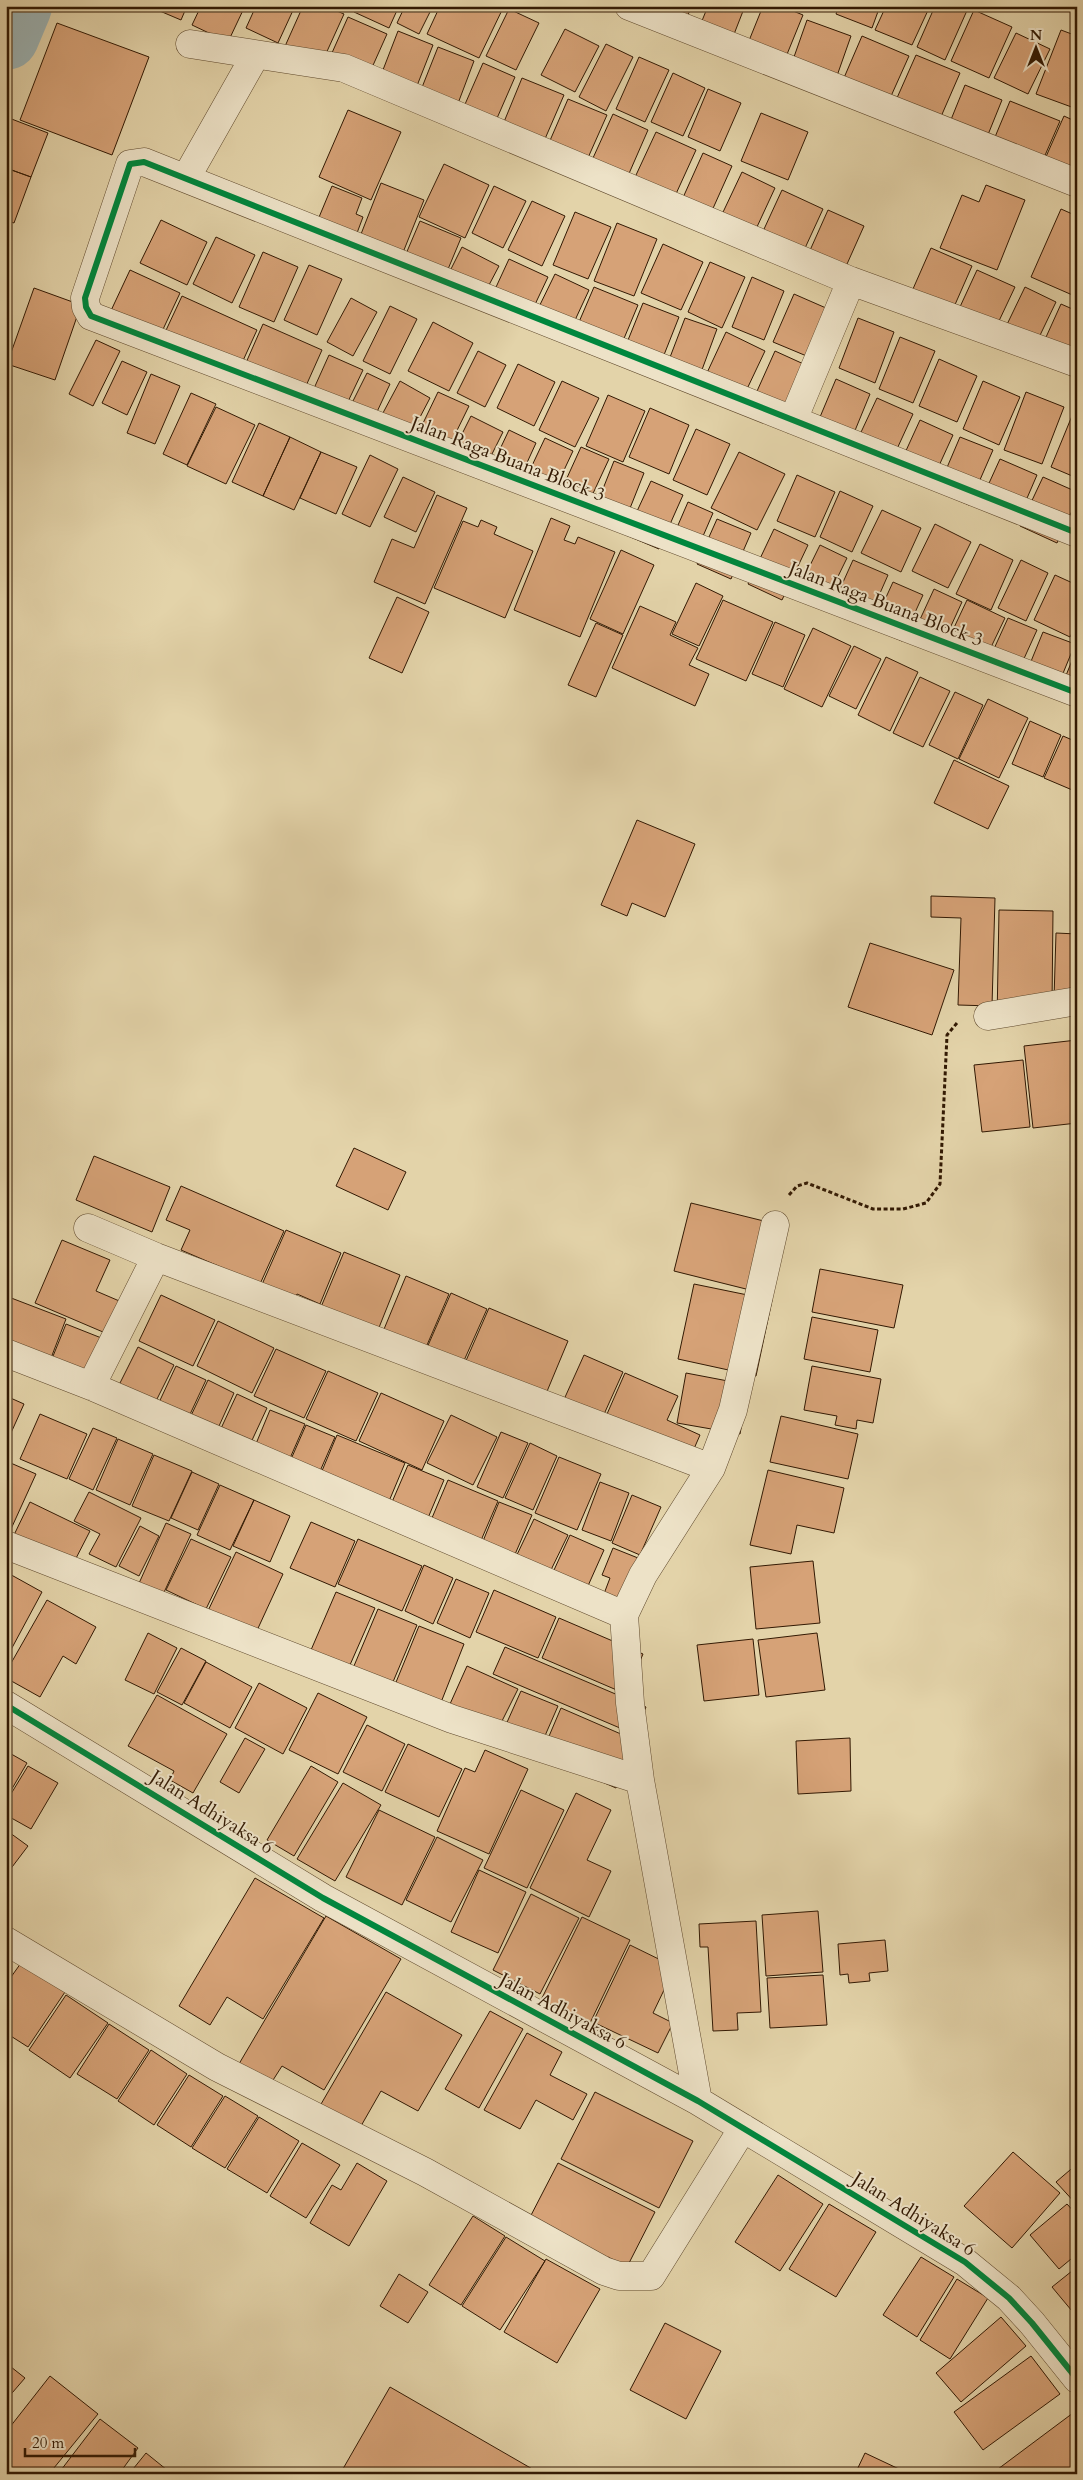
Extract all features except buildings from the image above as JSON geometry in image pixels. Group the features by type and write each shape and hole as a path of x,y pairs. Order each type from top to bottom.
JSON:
{"street":[{"path":"629,6 1077,184"},
{"path":"190,44 256,56 344,68 851,280 1077,363"},
{"path":"256,56 186,178 1077,533"},
{"name":"Jalan Raga Buana Block 3","path":"186,178 144,162 130,164 85,298 86,307 91,316 1077,693"},
{"path":"793,420 851,280"},
{"path":"988,1016 1077,1001"},
{"path":"698,2101 640,1780 630,1703 624,1615 643,1575 711,1468 733,1410 775,1225"},
{"path":"88,1228 156,1257 711,1468"},
{"path":"91,1386 156,1257"},
{"path":"6,1353 91,1386 624,1615"},
{"path":"6,1545 452,1719 640,1780"},
{"name":"Jalan Adhiyaksa 6","path":"6,1705 323,1898 698,2101 965,2262 1009,2298 1032,2323 1077,2379"},
{"path":"6,1941 217,2067 426,2172 604,2271 619,2276 651,2276 743,2128"}],"path":[{"path":"775,1225 786,1198 797,1186 807,1183 873,1209 903,1209 926,1203 940,1184 947,1035 961,1018 988,1016"}],"waterway":[{"path":"6,37 19,6"}],"cycle path":[{"path":"1077,533 144,162 130,164 85,298 86,307 91,316 1077,693"},
{"path":"6,1705 323,1898 698,2101 965,2262 1009,2298 1032,2323 1077,2379"}]}
